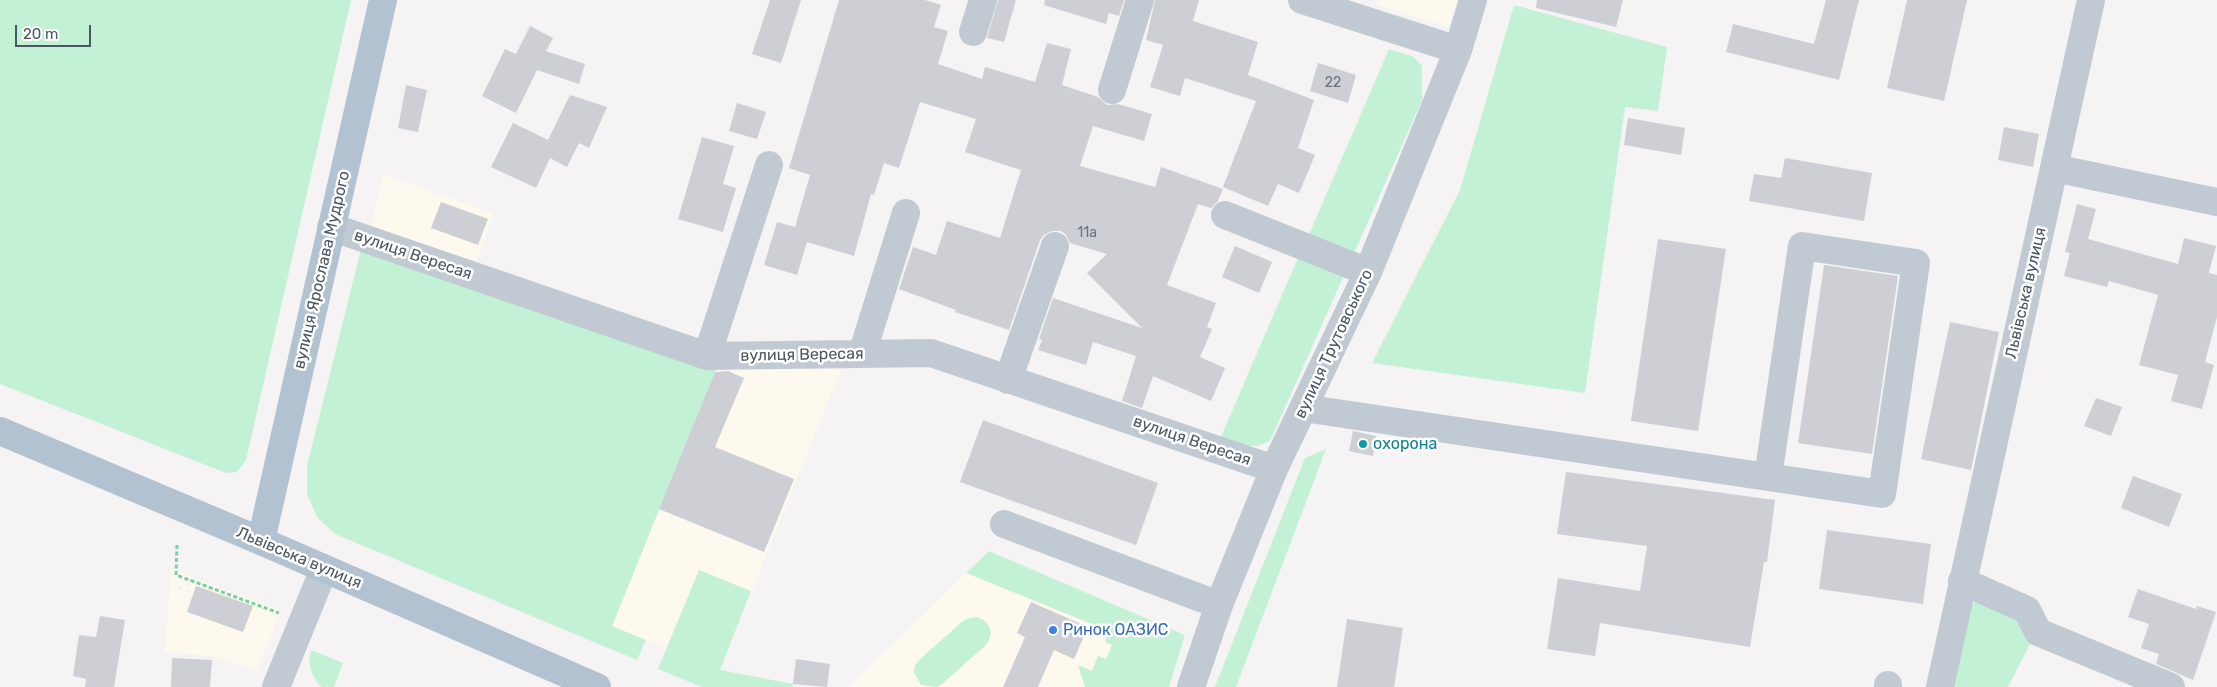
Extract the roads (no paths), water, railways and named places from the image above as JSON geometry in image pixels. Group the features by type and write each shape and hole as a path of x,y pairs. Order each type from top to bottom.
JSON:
{"main road":[{"name":"вулиця Ярослава Мудрого","path":"261,541 383,0"},
{"name":"Львівська вулиця","path":"0,431 261,541 597,687"}],"street":[{"path":"973,32 983,0"},
{"path":"1112,90 1140,0"},
{"path":"1302,0 1458,50"},
{"name":"вулиця Трутовського","path":"1191,687 1219,605 1274,469 1368,272 1458,50 1473,0"},
{"name":"Львівська вулиця","path":"1940,687 2092,0"},
{"path":"707,356 769,165"},
{"path":"2054,168 2217,202"},
{"path":"862,354 906,213"},
{"path":"1225,215 1368,272"},
{"name":"вулиця Вересая","path":"331,227 707,356 931,353 1274,469"},
{"path":"1008,380 1055,246"},
{"path":"1304,408 1882,494 1916,263 1802,246 1768,477"},
{"path":"1004,524 1219,605"},
{"path":"276,687 324,569"},
{"path":"1962,581 2027,610 2038,632 2171,687"}],"place":[{"name":"охорона","path":"1363,444"},
{"name":"Ринок ОАЗИС","path":"1053,630"}]}
